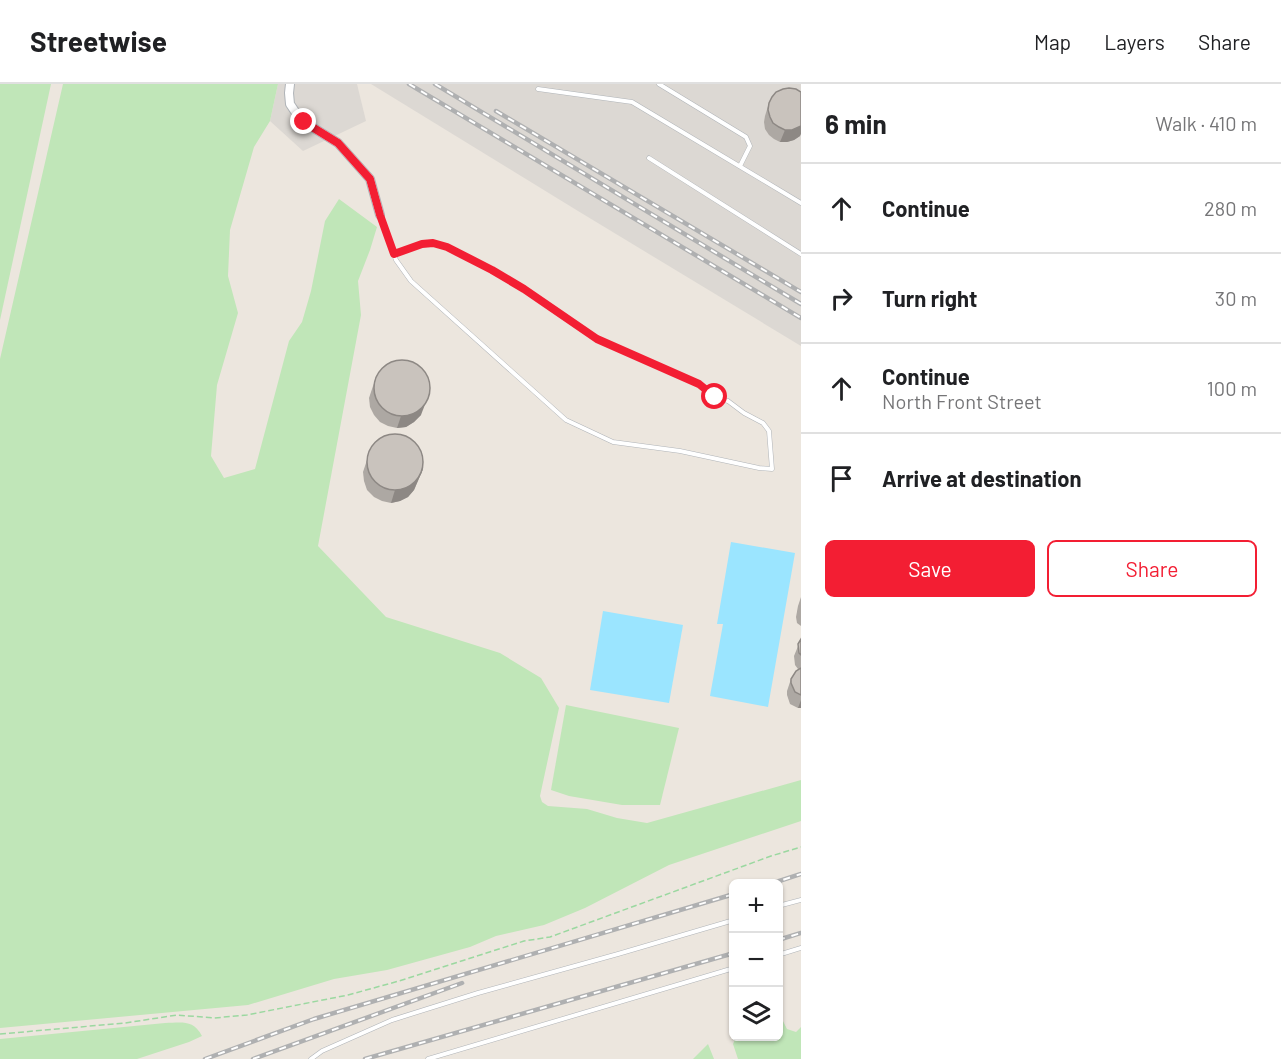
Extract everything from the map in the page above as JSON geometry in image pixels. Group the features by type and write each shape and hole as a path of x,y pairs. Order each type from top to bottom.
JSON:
{"street":[{"path":"290,84 290,104 296,114 338,143 370,179 380,215"}],"lane":[{"path":"658,84 746,137 750,146 740,166"},
{"path":"538,89 632,102 801,203"},
{"path":"649,158 801,254"},
{"path":"380,215 396,260 411,281 566,420 614,442 680,451 772,469 769,431 763,423 744,413 728,400 715,397 699,384 597,339 524,289 447,247 433,243 422,244 394,254"},
{"path":"783,905 801,900"},
{"path":"311,1059 322,1051 392,1020 729,921"},
{"path":"783,953 801,948"},
{"path":"428,1059 729,969"}],"path":[{"path":"0,1034 125,1023 177,1015 214,1018 247,1015 348,995 524,941 550,937 801,847"}],"shaded area":[{"path":"278,84 357,84 366,121 303,151 270,121"},
{"path":"371,84 801,84 801,346 578,211"}],"green space":[{"path":"0,84 51,84 0,320"},
{"path":"63,84 278,84 270,121 254,147 230,230 228,276 238,313 217,385 211,456 224,478 255,469 289,341 302,322 311,291 325,221 339,199 377,227 358,281 361,315 318,546 386,617 500,653 541,678 559,708 540,796 542,802 548,806 587,809 617,818 647,823 801,780 801,821 669,865 585,908 544,925 496,936 470,947 387,970 334,979 248,1005 0,1028 0,359"},
{"path":"566,705 679,728 660,805 622,805 569,796 551,790"},
{"path":"783,1021 787,1029 796,1032 801,1027 801,1059 738,1059 733,1044 734,1041 783,1041"},
{"path":"165,1023 191,1024 202,1036 137,1059 0,1059 0,1039"},
{"path":"708,1044 714,1059 693,1059"}],"water":[{"path":"731,542 795,553 768,707 710,696 723,624 717,624"},
{"path":"603,611 683,625 669,703 590,690"}],"building":[{"path":"789,88 801,92 801,126 785,130 773,123 768,110 769,103 776,92"},
{"path":"402,360 413,362 422,368 428,377 430,388 428,399 422,408 413,414 402,416 391,414 382,408 376,399 374,388 376,377 382,368 391,362"},
{"path":"395,434 406,436 415,442 421,451 423,462 421,473 415,482 406,488 395,490 384,488 375,482 369,473 367,462 369,451 375,442 384,436"},
{"path":"801,639 801,655 798,644"},
{"path":"801,668 801,695 795,692 791,679"}],"railway":[{"path":"409,84 801,318"},
{"path":"435,84 801,304"},
{"path":"496,111 801,292"},
{"path":"783,880 801,874"},
{"path":"205,1059 314,1019 729,895"},
{"path":"783,938 801,933"},
{"path":"365,1059 729,954"},
{"path":"253,1059 462,983"}],"route":[{"path":"304,122 338,143 370,179 394,254 422,244 433,243 447,247 524,289 597,339 699,384 715,397"}]}
